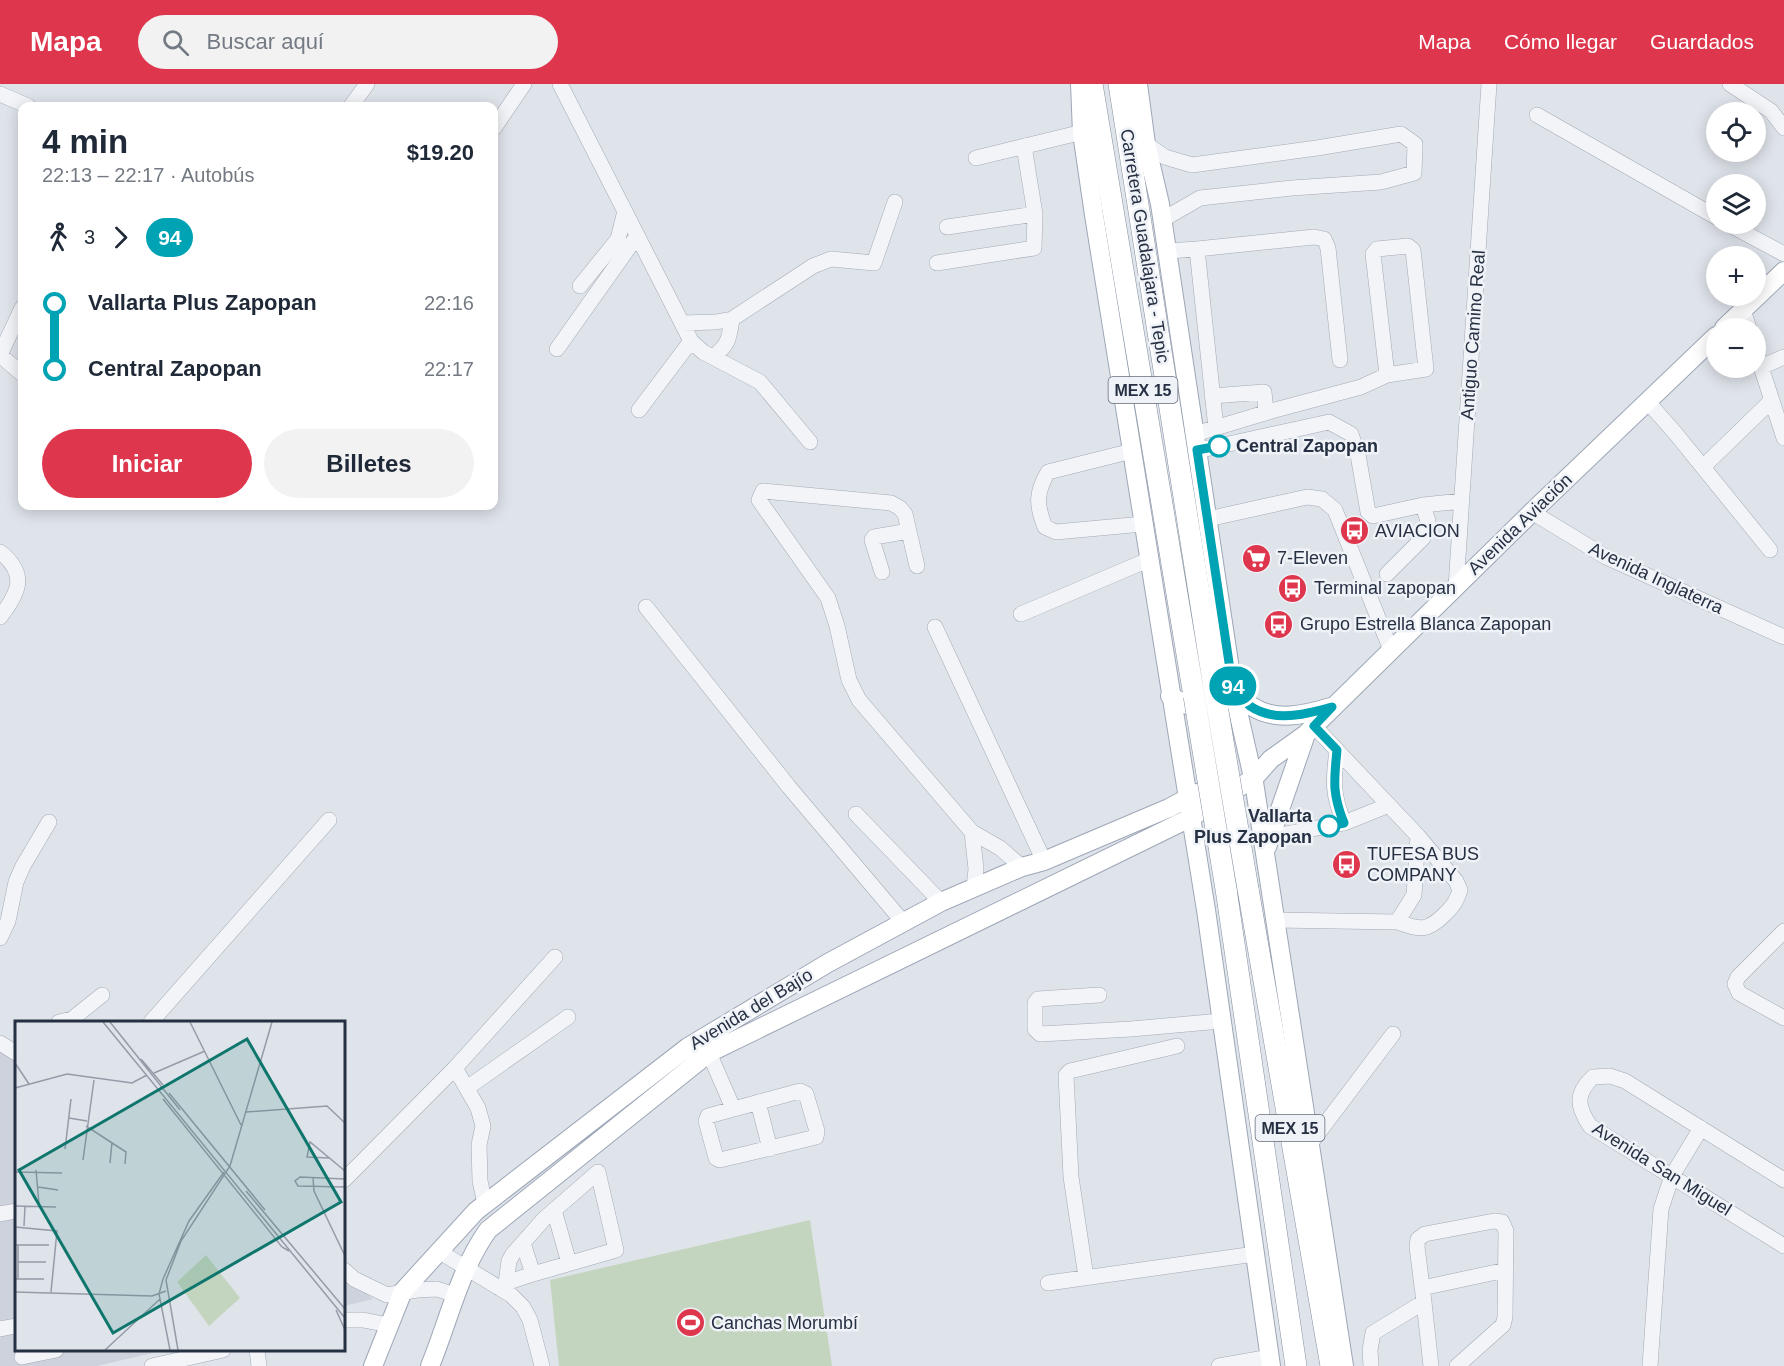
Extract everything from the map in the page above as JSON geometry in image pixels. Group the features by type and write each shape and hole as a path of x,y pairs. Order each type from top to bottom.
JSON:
{"highway":[{"name":"Carretera Guadalajara - Tepic","path":"1092,84 1091,130 1214,693 1226,889 1296,1366"},
{"name":"Carretera Guadalajara - Tepic","path":"1119,84 1214,693 1331,1366"}],"main road":[{"path":"1080,84 1091,130 1131,452 1206,910 1270,1362"},
{"path":"1138,84 1146,144 1167,251 1208,519 1214,693 1250,760 1268,846 1275,911 1344,1366"},
{"path":"1735,318 1784,271"},
{"name":"Avenida Aviación","path":"1190,818 1254,778 1271,759 1310,730 1706,345"},
{"path":"1170,696 1199,710 1209,711 1222,704 1214,693"},
{"path":"1214,693 1265,713 1292,717 1332,707"},
{"path":"1268,846 1310,730"},
{"path":"1188,798 1250,760 1271,759"},
{"name":"Avenida del Bajío","path":"373,1366 403,1291 441,1252 476,1210 688,1047 828,963 941,902 1022,867 1044,861 1188,798"},
{"name":"Avenida del Bajío","path":"430,1366 466,1269 476,1246 488,1230 709,1053 1190,818"},
{"path":"1206,910 1222,882 1228,877 1247,874 1262,882 1275,911"}],"street":[{"path":"354,102 367,84"},
{"path":"498,122 524,84"},
{"path":"560,84 692,341 703,352 760,382 810,442"},
{"name":"Antiguo Camino Real","path":"1456,587 1489,84"},
{"path":"1730,84 1771,111 1784,128"},
{"path":"0,93 19,102"},
{"path":"1537,115 1706,211"},
{"path":"976,158 1091,130"},
{"path":"1146,144 1165,157 1192,165 1401,134 1415,144 1414,173 1381,182 1292,188 1200,198 1162,220"},
{"path":"937,263 1034,248 1035,214 1024,146"},
{"path":"682,323 732,319 813,266 831,259 874,263 895,202"},
{"path":"580,286 618,239 625,211"},
{"path":"947,227 1035,214"},
{"path":"1747,234 1784,254"},
{"path":"556,349 637,236"},
{"path":"1167,251 1314,237 1324,239 1328,248 1340,360"},
{"path":"1196,442 1216,428 1266,412 1361,387 1387,375 1423,371 1427,366 1413,250 1408,246 1377,249 1373,254 1387,375"},
{"path":"1197,249 1216,428"},
{"path":"1743,310 1746,318"},
{"path":"18,317 0,355 18,371"},
{"path":"713,357 726,346 732,319"},
{"path":"639,410 692,341"},
{"path":"1766,365 1784,357"},
{"path":"1765,378 1784,438"},
{"path":"1212,396 1264,392 1266,412"},
{"path":"1704,467 1772,400"},
{"path":"1647,401 1704,467 1770,550"},
{"path":"1196,442 1329,422 1351,434 1358,455 1368,512 1373,516 1423,505 1462,501"},
{"path":"1131,452 1048,472 1039,487 1038,510 1045,526 1056,532 1143,524"},
{"path":"917,566 905,514 891,503 764,491 760,495 759,500 828,598 849,680 859,700 972,832 1000,848 1022,867"},
{"path":"1208,519 1307,497 1322,499 1335,510 1391,650"},
{"path":"1387,574 1423,538 1428,521 1423,505"},
{"name":"Avenida Inglaterra","path":"1532,512 1606,557 1784,637"},
{"path":"882,572 872,540 874,537 909,531"},
{"path":"0,552 8,558 18,573 17,591 0,617"},
{"path":"1021,614 1148,560"},
{"path":"646,607 789,787 903,922"},
{"path":"935,627 1044,861"},
{"path":"1275,911 1397,922 1414,928 1432,927 1457,903 1460,890 1456,881 1389,805 1337,750 1310,730"},
{"path":"1337,750 1333,784 1335,801 1344,823"},
{"path":"1268,846 1344,823 1389,805"},
{"path":"856,814 941,902"},
{"path":"153,1021 329,820"},
{"path":"0,938 8,921 16,882 49,822"},
{"path":"972,832 976,869 974,888"},
{"path":"1397,922 1414,895 1418,836"},
{"path":"1784,932 1738,977 1735,984 1739,993 1784,1018"},
{"path":"345,1179 454,1068 555,957"},
{"path":"66,1021 72,1019 102,994"},
{"path":"1099,995 1038,999 1035,1003 1035,1029 1040,1034 1221,1021"},
{"path":"467,1088 568,1017"},
{"path":"1311,1144 1393,1034"},
{"path":"0,1043 15,1052"},
{"path":"1086,1277 1071,1177 1066,1075 1070,1071 1177,1046"},
{"path":"709,1053 733,1108"},
{"path":"454,1068 478,1108 483,1126 479,1145 480,1181 485,1204"},
{"name":"Avenida San Miguel","path":"1784,1180 1626,1081 1610,1076 1593,1077 1584,1086 1580,1098 1580,1111 1590,1125 1784,1246"},
{"path":"800,1091 806,1094 817,1131 816,1137 720,1160 716,1158 706,1121 708,1116 758,1102 800,1091"},
{"path":"758,1102 770,1149"},
{"path":"1650,1366 1661,1209 1672,1176 1701,1128"},
{"path":"598,1172 616,1250 502,1285 508,1261 523,1243 554,1210 598,1172"},
{"path":"554,1210 569,1263"},
{"path":"0,1214 15,1211"},
{"path":"1431,1366 1417,1247 1418,1239 1425,1234 1494,1221 1502,1222 1506,1231 1503,1325 1457,1366"},
{"path":"523,1243 533,1274"},
{"path":"441,1252 466,1269 502,1285 523,1307 530,1320 542,1366"},
{"path":"1048,1283 1255,1254"},
{"path":"1371,1366 1370,1350 1373,1333 1423,1295 1506,1270"},
{"path":"345,1271 354,1279 387,1295 403,1291 437,1289 455,1295"},
{"path":"345,1320 363,1320 389,1325"},
{"path":"0,1329 15,1326"},
{"path":"22,1357 51,1351"},
{"path":"152,1366 190,1353 210,1351"},
{"path":"257,1351 260,1366"},
{"path":"1219,1366 1270,1362"}],"shaded area":[{"path":"0,1048 15,1057 15,1351 161,1351 97,1366 0,1366"},
{"path":"345,1276 373,1299 345,1306"}],"green space":[{"name":"Canchas Morumbí","path":"810,1220 832,1366 559,1366 550,1280"}],"bus line":[{"name":"94","path":"1219,446 1197,450 1233,689 1250,706 1265,713 1292,717 1332,707 1314,726 1337,750 1333,784 1335,801 1344,823 1329,826"}],"place":[{"name":"Central Zapopan","path":"1219,446"},
{"name":"AVIACION","path":"1354,531"},
{"name":"7-Eleven","path":"1256,558"},
{"name":"Terminal zapopan","path":"1293,588"},
{"name":"Grupo Estrella Blanca Zapopan","path":"1279,624"},
{"name":"Vallarta Plus Zapopan","path":"1329,826"},
{"name":"TUFESA BUS COMPANY","path":"1346,864"},
{"name":"Canchas Morumbí","path":"690,1323"}]}
